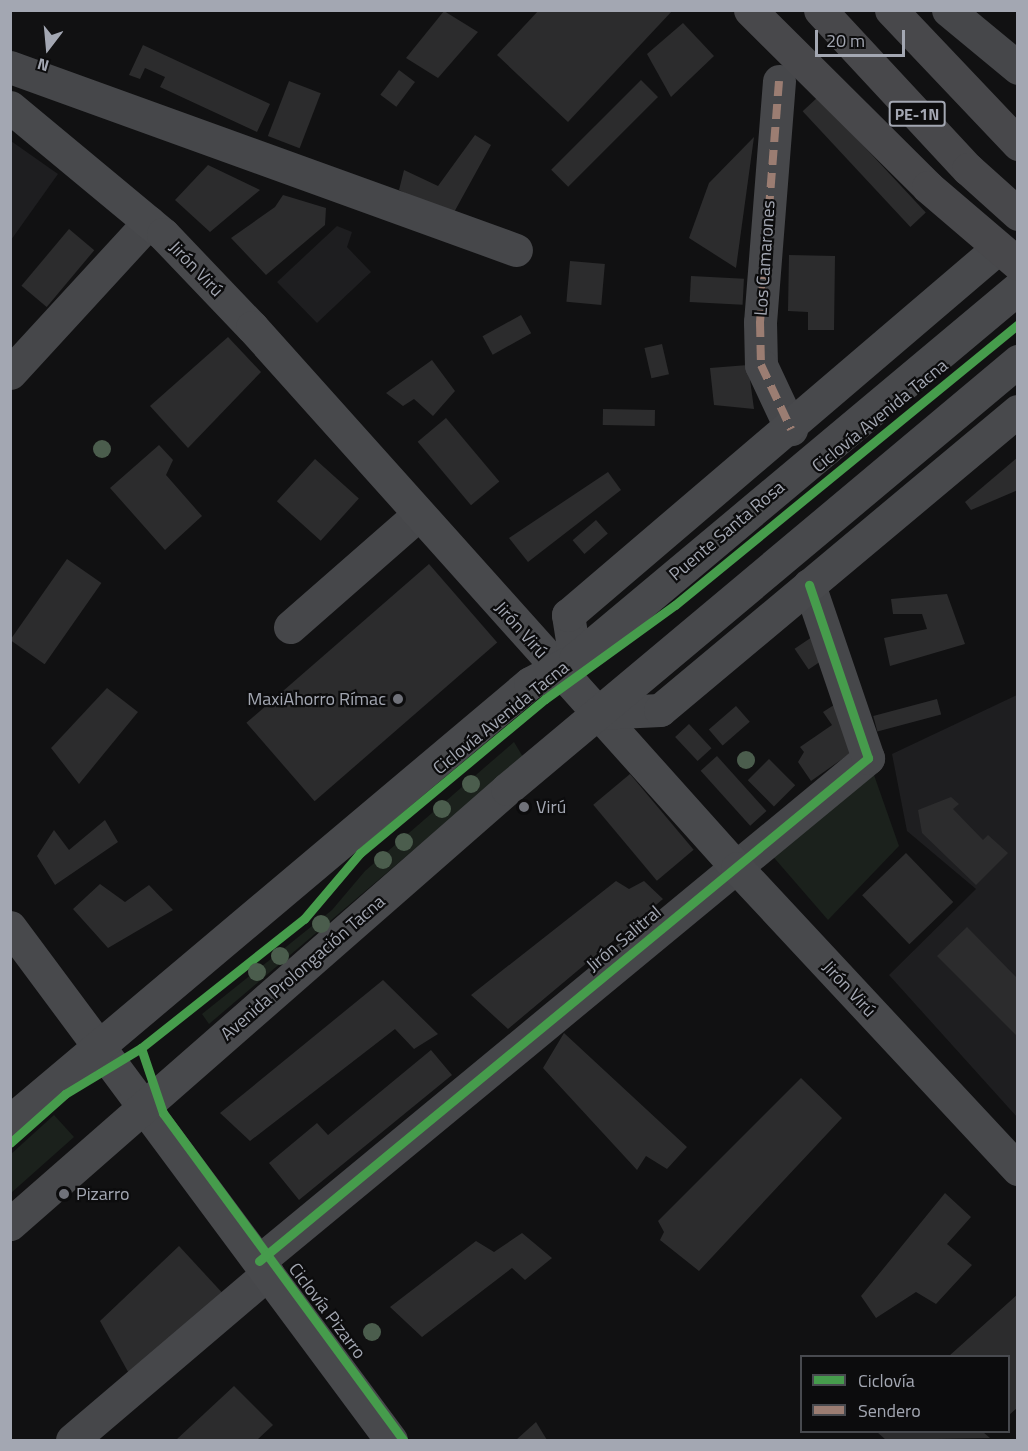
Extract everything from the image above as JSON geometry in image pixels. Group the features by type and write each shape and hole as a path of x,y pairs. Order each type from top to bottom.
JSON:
{"highway":[{"path":"750,10 928,187 1008,256"},
{"name":"PE-1N","path":"820,10 968,169 1017,214"},
{"name":"PE-1N","path":"891,10 1017,144"}],"main road":[{"name":"Jirón Virú","path":"10,107 149,222 252,327 419,514 566,664 597,713 736,868 1017,1169"},
{"path":"10,1121 96,1044 530,683 566,664 568,615 791,429 1008,256"},
{"name":"Puente Santa Rosa","path":"566,664 1008,296"},
{"path":"597,713 1017,361"},
{"path":"597,713 660,710 1017,411"},
{"name":"Avenida Prolongación Tacna","path":"10,1224 142,1106 597,713"},
{"path":"10,927 391,1440"}],"street":[{"path":"948,10 1017,68"},
{"path":"10,67 516,250"},
{"name":"Los Camarones","path":"779,81 760,322 761,365 791,429"},
{"path":"10,373 149,222"},
{"path":"291,627 419,514"},
{"name":"Jirón Salitral","path":"72,1440 264,1267 868,758 809,585"}],"shaded area":[{"path":"11,141 58,174 11,240"},
{"path":"337,226 352,232 347,247 371,272 317,323 277,282"},
{"path":"1017,695 1017,1117 889,975 976,889 907,831 892,754"},
{"path":"514,742 523,757 209,1024 202,1014 332,910 365,871"},
{"path":"868,758 899,846 828,920 763,845"},
{"path":"54,1115 74,1137 11,1193 11,1154"}],"building":[{"path":"539,10 673,10 568,122 497,55"},
{"path":"444,11 478,32 438,78 406,58"},
{"path":"683,23 714,56 671,97 647,54"},
{"path":"143,45 270,104 257,132 160,87 165,77 145,68 140,79 129,75"},
{"path":"399,70 415,82 396,107 380,95"},
{"path":"641,80 658,97 568,187 551,170"},
{"path":"289,81 321,93 300,148 268,136"},
{"path":"818,97 926,213 910,227 803,111"},
{"path":"475,135 491,145 452,216 399,190 404,170 438,186"},
{"path":"754,137 736,268 689,238 709,183"},
{"path":"208,165 260,190 210,232 175,200"},
{"path":"283,195 326,208 325,225 266,275 231,238 275,207"},
{"path":"69,229 94,250 47,307 21,286"},
{"path":"789,255 835,256 834,330 808,330 808,312 788,311"},
{"path":"570,261 605,264 601,305 566,302"},
{"path":"691,276 744,279 743,305 690,302"},
{"path":"521,315 531,333 493,355 483,336"},
{"path":"228,337 261,372 188,448 150,406"},
{"path":"662,344 669,374 651,378 644,348"},
{"path":"432,360 455,391 433,416 414,399 403,406 386,393"},
{"path":"748,365 754,409 714,405 710,368"},
{"path":"603,409 655,410 655,426 603,425"},
{"path":"446,418 499,482 471,505 418,442"},
{"path":"159,445 173,460 166,475 202,516 165,550 110,488"},
{"path":"1018,457 1018,490 971,510 965,502"},
{"path":"315,459 359,498 321,541 277,501"},
{"path":"608,472 621,490 528,562 509,538"},
{"path":"596,520 608,534 584,554 573,540"},
{"path":"67,559 101,583 45,664 10,640"},
{"path":"429,564 497,642 315,801 246,723"},
{"path":"947,594 965,644 890,666 884,638 927,629 922,614 893,614 891,599"},
{"path":"812,637 826,658 809,669 795,649"},
{"path":"107,688 138,712 79,784 51,748"},
{"path":"937,699 941,714 877,732 873,716"},
{"path":"834,705 862,745 811,781 798,762 804,752 800,747 832,725 823,712"},
{"path":"736,706 750,722 723,745 709,730"},
{"path":"689,724 712,748 698,761 675,737"},
{"path":"717,756 767,811 750,826 701,771"},
{"path":"769,759 795,785 774,806 748,780"},
{"path":"630,774 694,850 657,881 593,805"},
{"path":"951,797 959,804 953,809 983,840 988,835 1008,853 976,885 922,833 918,810"},
{"path":"105,820 118,842 55,885 37,856 54,830 69,850"},
{"path":"906,853 953,902 909,944 862,895"},
{"path":"616,881 629,889 644,881 663,899 508,1029 471,995"},
{"path":"100,884 125,902 149,885 173,910 108,948 73,909"},
{"path":"967,927 1018,979 1018,1037 937,956"},
{"path":"383,980 438,1034 414,1049 395,1029 250,1141 220,1113"},
{"path":"564,1033 687,1147 667,1169 646,1156 637,1170 543,1068"},
{"path":"431,1050 452,1075 299,1200 269,1163 317,1123 328,1135"},
{"path":"801,1078 842,1118 699,1271 660,1240 664,1232 658,1221"},
{"path":"945,1193 971,1217 947,1244 972,1265 936,1304 916,1292 876,1318 861,1296"},
{"path":"522,1233 552,1258 525,1280 512,1268 422,1337 390,1307 476,1241 494,1252"},
{"path":"179,1246 227,1298 132,1379 100,1321"},
{"path":"1018,1294 1018,1407 1010,1414 1010,1355 950,1355"},
{"path":"234,1386 273,1425 257,1440 176,1440"},
{"path":"536,1422 547,1440 516,1440"},
{"path":"878,1433 984,1433 990,1438 886,1440"}],"marked path":[{"path":"779,81 760,322 761,365 791,429"}],"cycle path":[{"name":"Ciclovía Avenida Tacna","path":"10,1143 65,1094 141,1048 304,919 360,853 545,699 675,605 1018,324"},
{"path":"259,1261 868,758 809,585"},
{"name":"Ciclovía Pizarro","path":"141,1048 163,1113 403,1440"}],"place":[{"name":"MaxiAhorro Rímac","path":"398,699"},
{"name":"Virú","path":"524,807"},
{"name":"Pizarro","path":"64,1194"}]}
